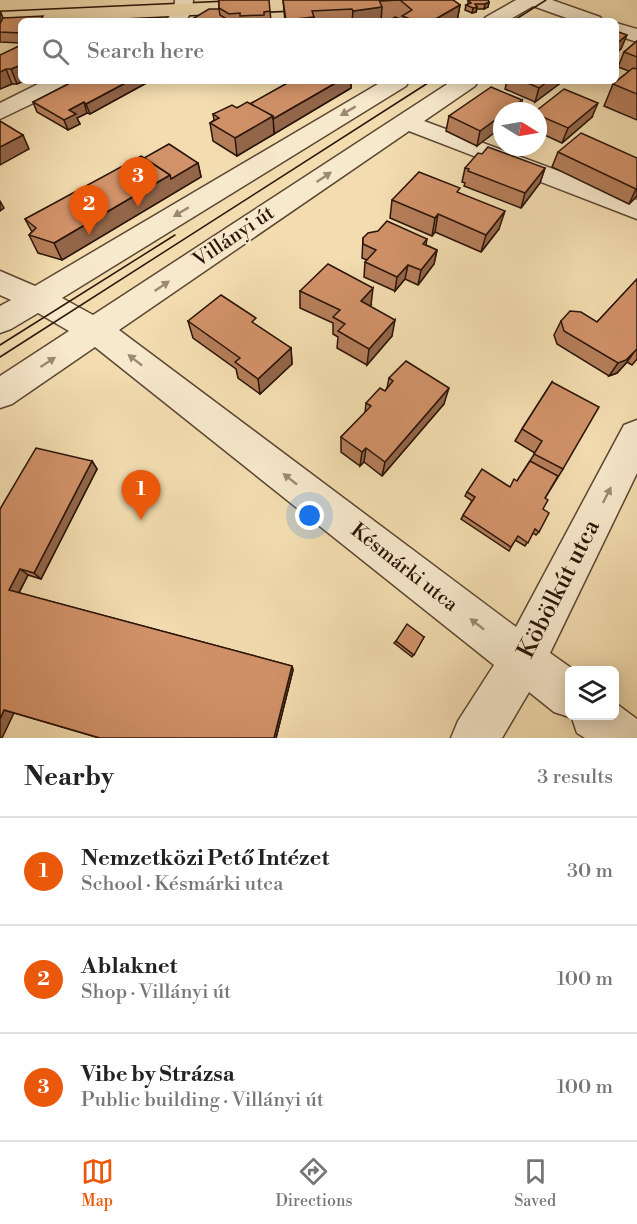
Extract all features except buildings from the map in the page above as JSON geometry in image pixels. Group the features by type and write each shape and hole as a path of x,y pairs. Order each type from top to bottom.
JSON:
{"main road":[{"path":"0,5 101,0"},
{"path":"0,18 385,0"}],"street":[{"path":"498,18 529,0"},
{"path":"536,0 561,17 587,0"},
{"path":"619,30 637,36"},
{"path":"0,112 55,84"},
{"path":"0,321 393,84"},
{"name":"Villányi út","path":"0,394 463,84"},
{"path":"406,122 637,210"},
{"path":"534,156 547,167 540,173"},
{"name":"Késmárki utca","path":"0,282 38,298 96,331 565,692"},
{"name":"Köbölkút utca","path":"488,732 637,436"},
{"path":"599,720 623,738"}],"tram line":[{"path":"518,18 546,0"},
{"path":"0,357 426,84"},
{"path":"0,345 175,235"}],"place":[{"name":"Vibe by Strázsa","path":"138,207"},
{"name":"Ablaknet","path":"89,235"},
{"name":"Nemzetközi Pető Intézet","path":"141,520"}]}
